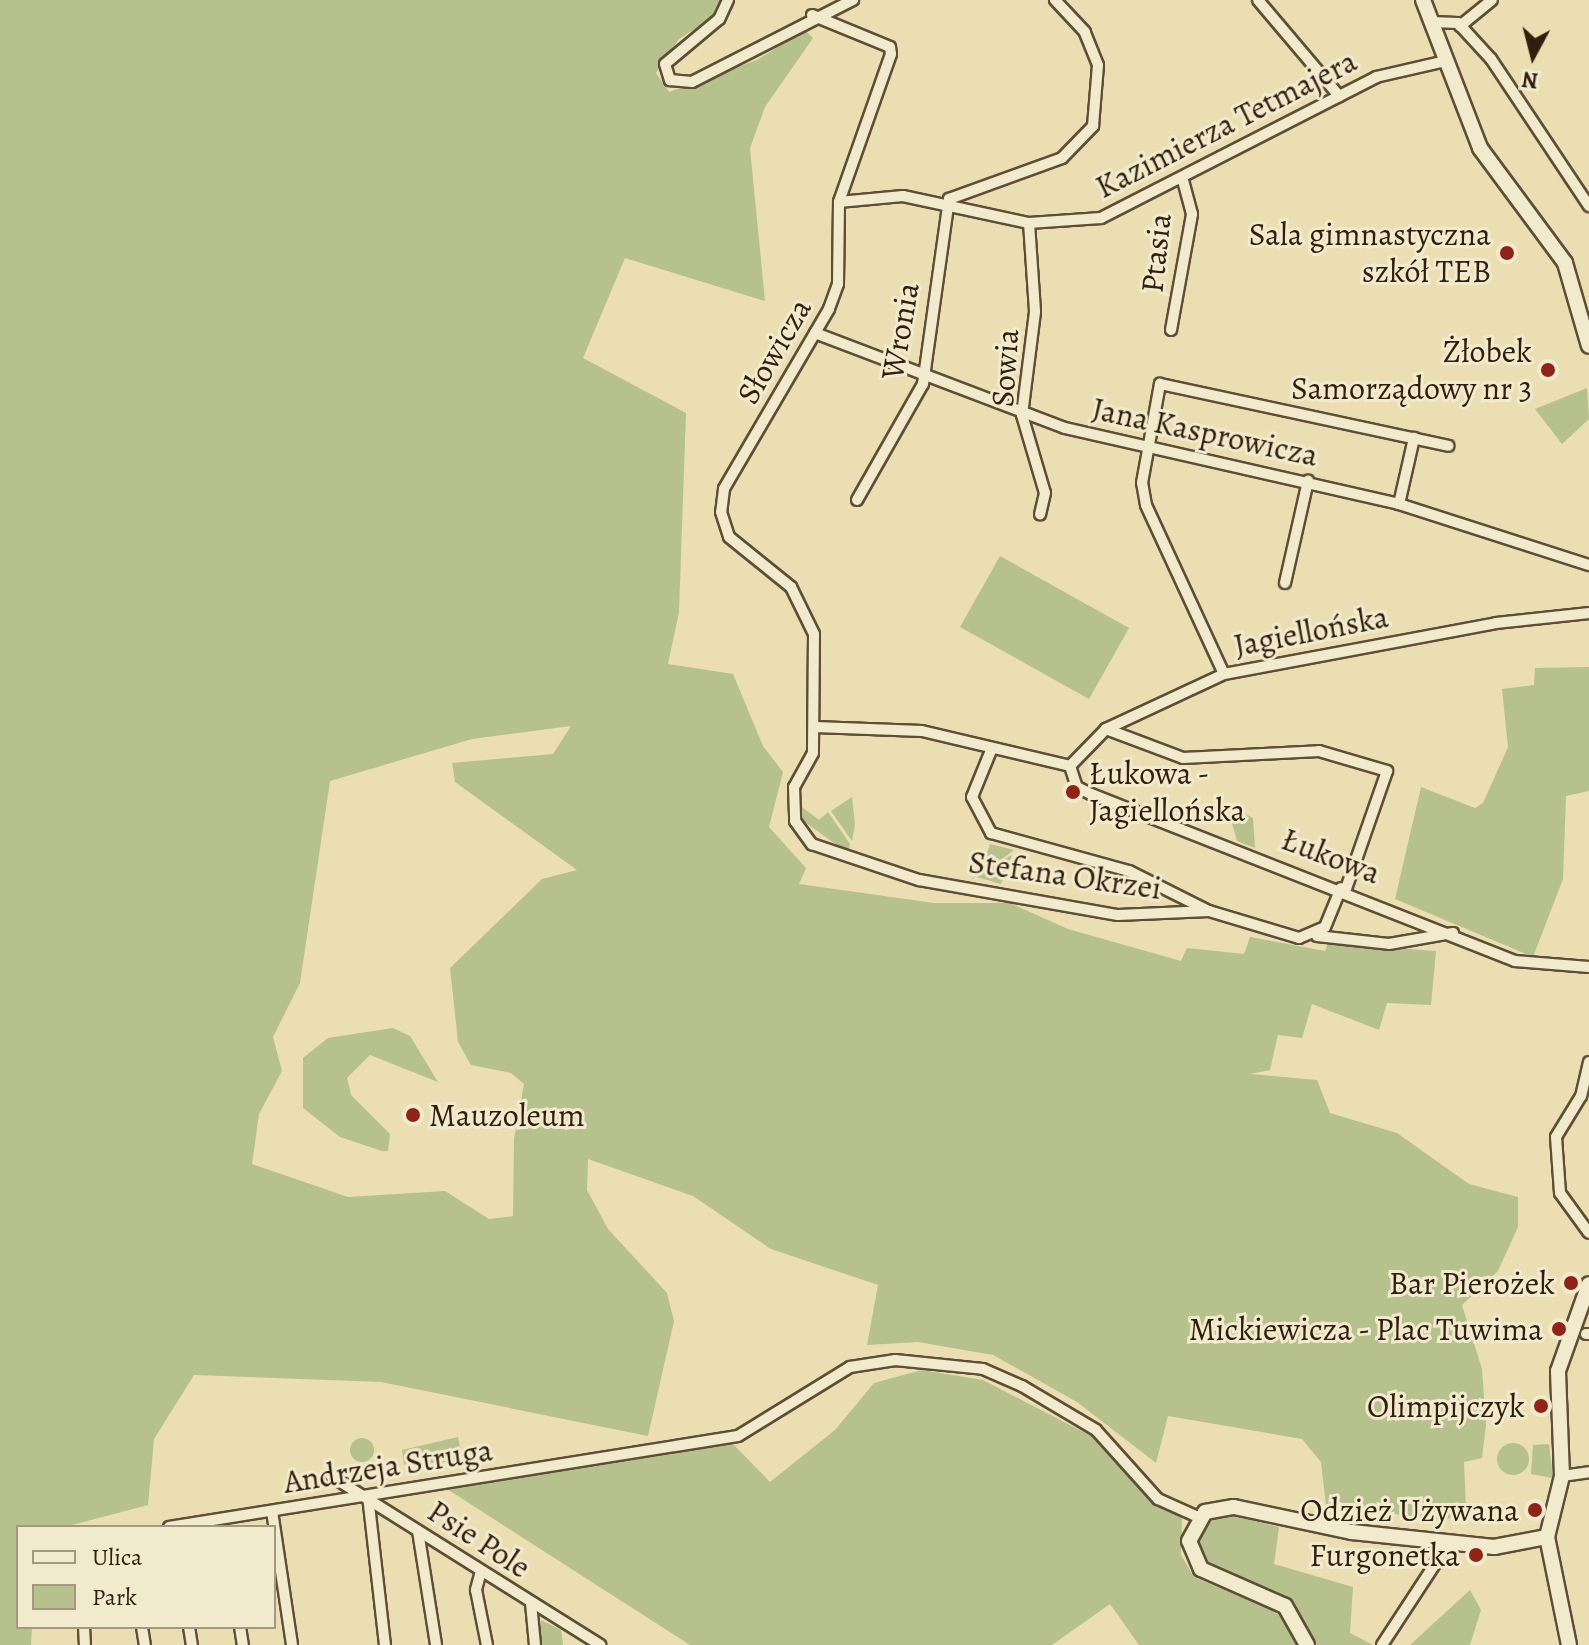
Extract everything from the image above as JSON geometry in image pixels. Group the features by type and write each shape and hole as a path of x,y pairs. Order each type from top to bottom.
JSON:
{"street":[{"path":"728,0 719,19 665,64 670,80 692,82 755,53 812,15 853,0"},
{"path":"947,204 960,192 1062,158 1093,126 1098,65 1085,32 1055,0"},
{"path":"1258,0 1339,96"},
{"path":"1423,0 1446,61 1499,181 1565,263 1589,346"},
{"path":"1460,26 1492,0"},
{"name":"Słowicza","path":"812,15 890,47 839,202 838,284 815,333 724,489 721,512 729,537 791,587 804,607 814,634 815,727"},
{"path":"1431,22 1460,26 1536,117 1589,206"},
{"name":"Kazimierza Tetmajera","path":"839,202 903,196 1029,223 1101,218 1183,181 1376,77 1446,61"},
{"name":"Ptasia","path":"1171,330 1192,214 1183,181"},
{"name":"Wronia","path":"857,500 923,384 947,204"},
{"name":"Sowia","path":"1029,223 1035,312 1022,415 1045,493 1040,514"},
{"name":"Jana Kasprowicza","path":"815,333 1022,415 1147,447 1399,504 1589,565"},
{"path":"1224,674 1151,524 1142,483 1160,384 1448,446"},
{"path":"1399,504 1414,438"},
{"path":"1285,583 1308,481"},
{"name":"Jagiellońska","path":"1070,766 1106,729 1224,674 1496,623 1589,613"},
{"path":"815,727 922,731 1070,766"},
{"name":"Stefana Okrzei","path":"815,727 813,753 794,787 795,821 812,844 875,870 1118,915 1209,911"},
{"path":"1106,729 1183,758 1319,751 1387,771 1343,888 1317,936"},
{"name":"Stefana Okrzei","path":"992,748 972,797 991,833 1129,871 1209,911"},
{"name":"Łukowa","path":"1070,766 1077,787 1091,794 1343,888 1515,961 1589,967"},
{"path":"1209,911 1275,934 1389,944 1453,933"},
{"path":"1589,1062 1581,1096 1556,1137 1556,1166 1567,1207 1589,1233"},
{"path":"1569,1645 1547,1537 1562,1476 1558,1371 1589,1284"},
{"name":"Andrzeja Struga","path":"198,1525 738,1436 870,1361 947,1364 983,1369 1055,1404 1096,1430 1143,1488 1198,1517"},
{"path":"1562,1476 1589,1472"},
{"name":"Psie Pole","path":"331,1476 368,1496 598,1645"},
{"path":"368,1496 385,1645"},
{"path":"1307,1645 1285,1606 1201,1569 1189,1541 1198,1517 1234,1507 1448,1544 1501,1548 1547,1537"},
{"path":"272,1511 274,1525"},
{"path":"418,1531 436,1645"},
{"path":"276,1538 292,1645"},
{"path":"1382,1645 1448,1544"},
{"path":"481,1571 476,1590 487,1645"},
{"path":"531,1603 535,1645"}],"green space":[{"path":"0,0 722,0 715,16 679,39 656,73 669,92 757,60 805,30 813,38 765,107 750,148 765,301 625,258 583,358 686,413 679,612 668,664 733,674 763,746 783,772 769,827 806,868 799,884 934,903 1010,903 1068,929 1181,961 1187,948 1244,954 1250,937 1325,951 1328,943 1436,951 1431,1005 1387,1003 1379,1030 1312,1004 1302,1038 1278,1035 1270,1070 1250,1074 1317,1080 1330,1113 1397,1133 1469,1184 1518,1197 1518,1227 1498,1271 1462,1305 1482,1369 1486,1425 1482,1458 1464,1462 1466,1509 1446,1520 1326,1506 1321,1462 1302,1439 1168,1416 1156,1463 1077,1402 993,1355 918,1342 867,1345 878,1285 771,1249 693,1196 588,1159 587,1190 608,1229 667,1293 674,1321 648,1436 381,1382 194,1375 154,1439 148,1505 73,1525 16,1525 16,1629 32,1629 31,1645 0,1645","holes":["571,726 553,754 452,763 455,782 577,870 542,879 450,968 458,1042 471,1065 511,1073 524,1084 514,1139 513,1216 489,1219 445,1191 348,1197 252,1164 259,1114 282,1071 273,1037 300,983 330,781 472,739"]},
{"path":"1587,388 1589,419 1562,444 1535,409"},
{"path":"1000,556 1129,628 1089,699 960,627"},
{"path":"1589,667 1589,791 1566,796 1563,879 1533,957 1395,899 1421,787 1475,808 1483,803 1508,747 1502,689 1534,685 1535,668"},
{"path":"852,797 855,824 852,841 831,811"},
{"path":"802,807 819,820 828,812 850,844 848,853 799,818"},
{"path":"1239,810 1253,818 1255,848 1237,841 1232,823"},
{"path":"990,844 1014,850 994,865 1012,855 1001,884 977,877 993,866 971,879 981,873"},
{"path":"393,1028 410,1036 438,1082 370,1055 347,1078 351,1095 390,1134 388,1151 382,1151 340,1137 303,1108 303,1058 328,1038"},
{"path":"922,1370 983,1380 1095,1438 1147,1497 1182,1515 1181,1555 1194,1577 1270,1609 1286,1620 1298,1645 1139,1645 1110,1604 1052,1645 690,1645 447,1489 732,1443 770,1482 835,1430 874,1383"},
{"path":"458,1437 463,1461 404,1465 402,1450"},
{"path":"362,1438 370,1442 374,1450 370,1458 362,1462 354,1458 350,1450 354,1442"},
{"path":"1513,1443 1524,1448 1529,1459 1524,1470 1513,1475 1502,1470 1497,1459 1502,1448"},
{"path":"1549,1444 1553,1478 1531,1474 1533,1445"},
{"path":"1218,1512 1279,1527 1274,1564 1353,1587 1350,1633 1373,1645 1317,1645 1290,1599 1211,1567 1197,1540 1205,1519"},
{"path":"1470,1590 1481,1610 1470,1645 1410,1645"},
{"path":"541,1620 561,1630 563,1645 537,1645"}],"place":[{"name":"Sala gimnastyczna szkół TEB","path":"1507,253"},
{"name":"Żłobek Samorządowy nr 3","path":"1548,370"},
{"name":"Łukowa - Jagiellońska","path":"1073,792"},
{"name":"Mauzoleum","path":"413,1115"},
{"name":"Bar Pierożek","path":"1571,1283"},
{"name":"Mickiewicza - Plac Tuwima","path":"1559,1329"},
{"name":"Olimpijczyk","path":"1541,1406"},
{"name":"Odzież Używana","path":"1535,1510"},
{"name":"Furgonetka","path":"1476,1555"}]}
